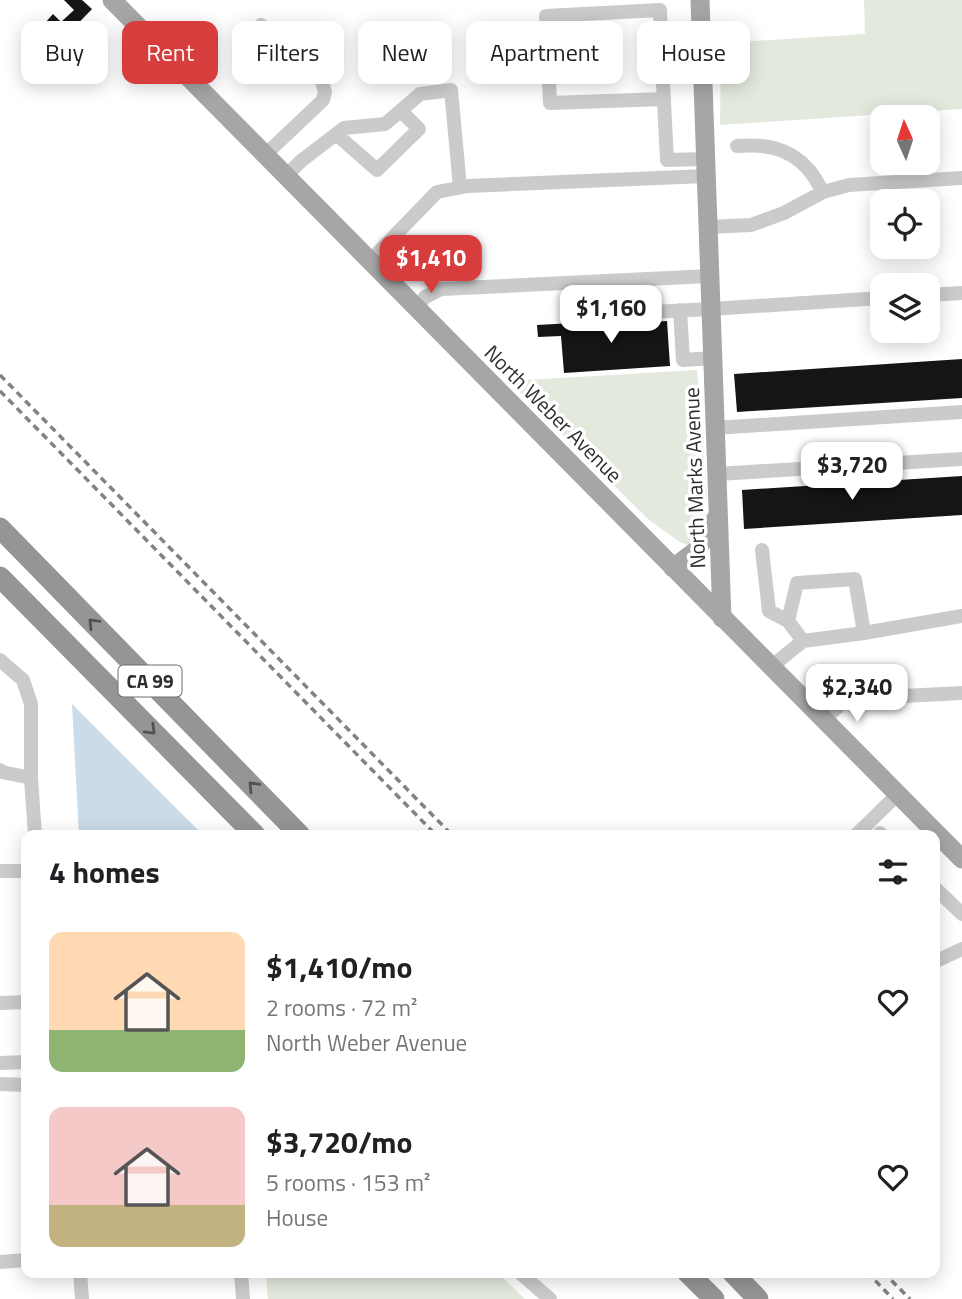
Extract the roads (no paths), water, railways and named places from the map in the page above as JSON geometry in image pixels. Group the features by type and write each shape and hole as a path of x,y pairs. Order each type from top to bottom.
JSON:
{"highway":[{"name":"CA 99","path":"0,528 295,830"},
{"name":"CA 99","path":"0,577 250,830"},
{"path":"693,1278 714,1299"},
{"path":"738,1278 758,1299"}],"main road":[{"name":"North Weber Avenue","path":"112,0 933,830"},
{"name":"North Marks Avenue","path":"700,0 701,21"},
{"name":"North Marks Avenue","path":"703,84 722,618"},
{"path":"673,568 698,549 719,514"},
{"name":"North Weber Avenue","path":"940,837 962,859"}],"street":[{"path":"660,21 660,10 546,16 550,103 664,99"},
{"path":"265,155 323,100 325,92 323,84"},
{"path":"663,84 667,160 706,168"},
{"path":"286,176 344,128 386,124 421,94 451,90 460,187"},
{"path":"336,134 377,170 419,129 401,111"},
{"path":"737,146 759,145 786,152 808,168 823,192"},
{"path":"370,261 437,192 468,186 706,168"},
{"path":"708,227 751,225 784,213 823,192 849,185 962,178"},
{"path":"416,309 425,297 441,289 710,276"},
{"path":"940,294 962,293"},
{"path":"652,312 870,299"},
{"path":"680,310 683,360 713,358"},
{"path":"715,428 962,412"},
{"path":"717,474 962,459"},
{"path":"762,550 769,611 788,621 803,640"},
{"path":"788,621 797,583 855,579 864,633"},
{"path":"772,666 803,640 864,633 962,616"},
{"path":"0,660 23,680 31,704 31,778 35,830"},
{"path":"824,719 842,703 864,698 962,693"},
{"path":"0,770 31,778"},
{"path":"861,830 898,794"},
{"path":"0,871 21,871"},
{"path":"940,893 962,914"},
{"path":"940,959 962,949"},
{"path":"0,1003 21,1002"},
{"path":"0,1063 21,1062"},
{"path":"0,1084 21,1085"},
{"path":"0,1262 21,1260"},
{"path":"80,1278 82,1299"},
{"path":"241,1278 243,1299"},
{"path":"526,1278 550,1299"}],"water":[{"path":"72,704 198,830 79,830"}],"railway":[{"path":"0,375 447,830"},
{"path":"0,391 431,830"},
{"path":"873,1278 893,1299"},
{"path":"889,1278 910,1299"}]}
